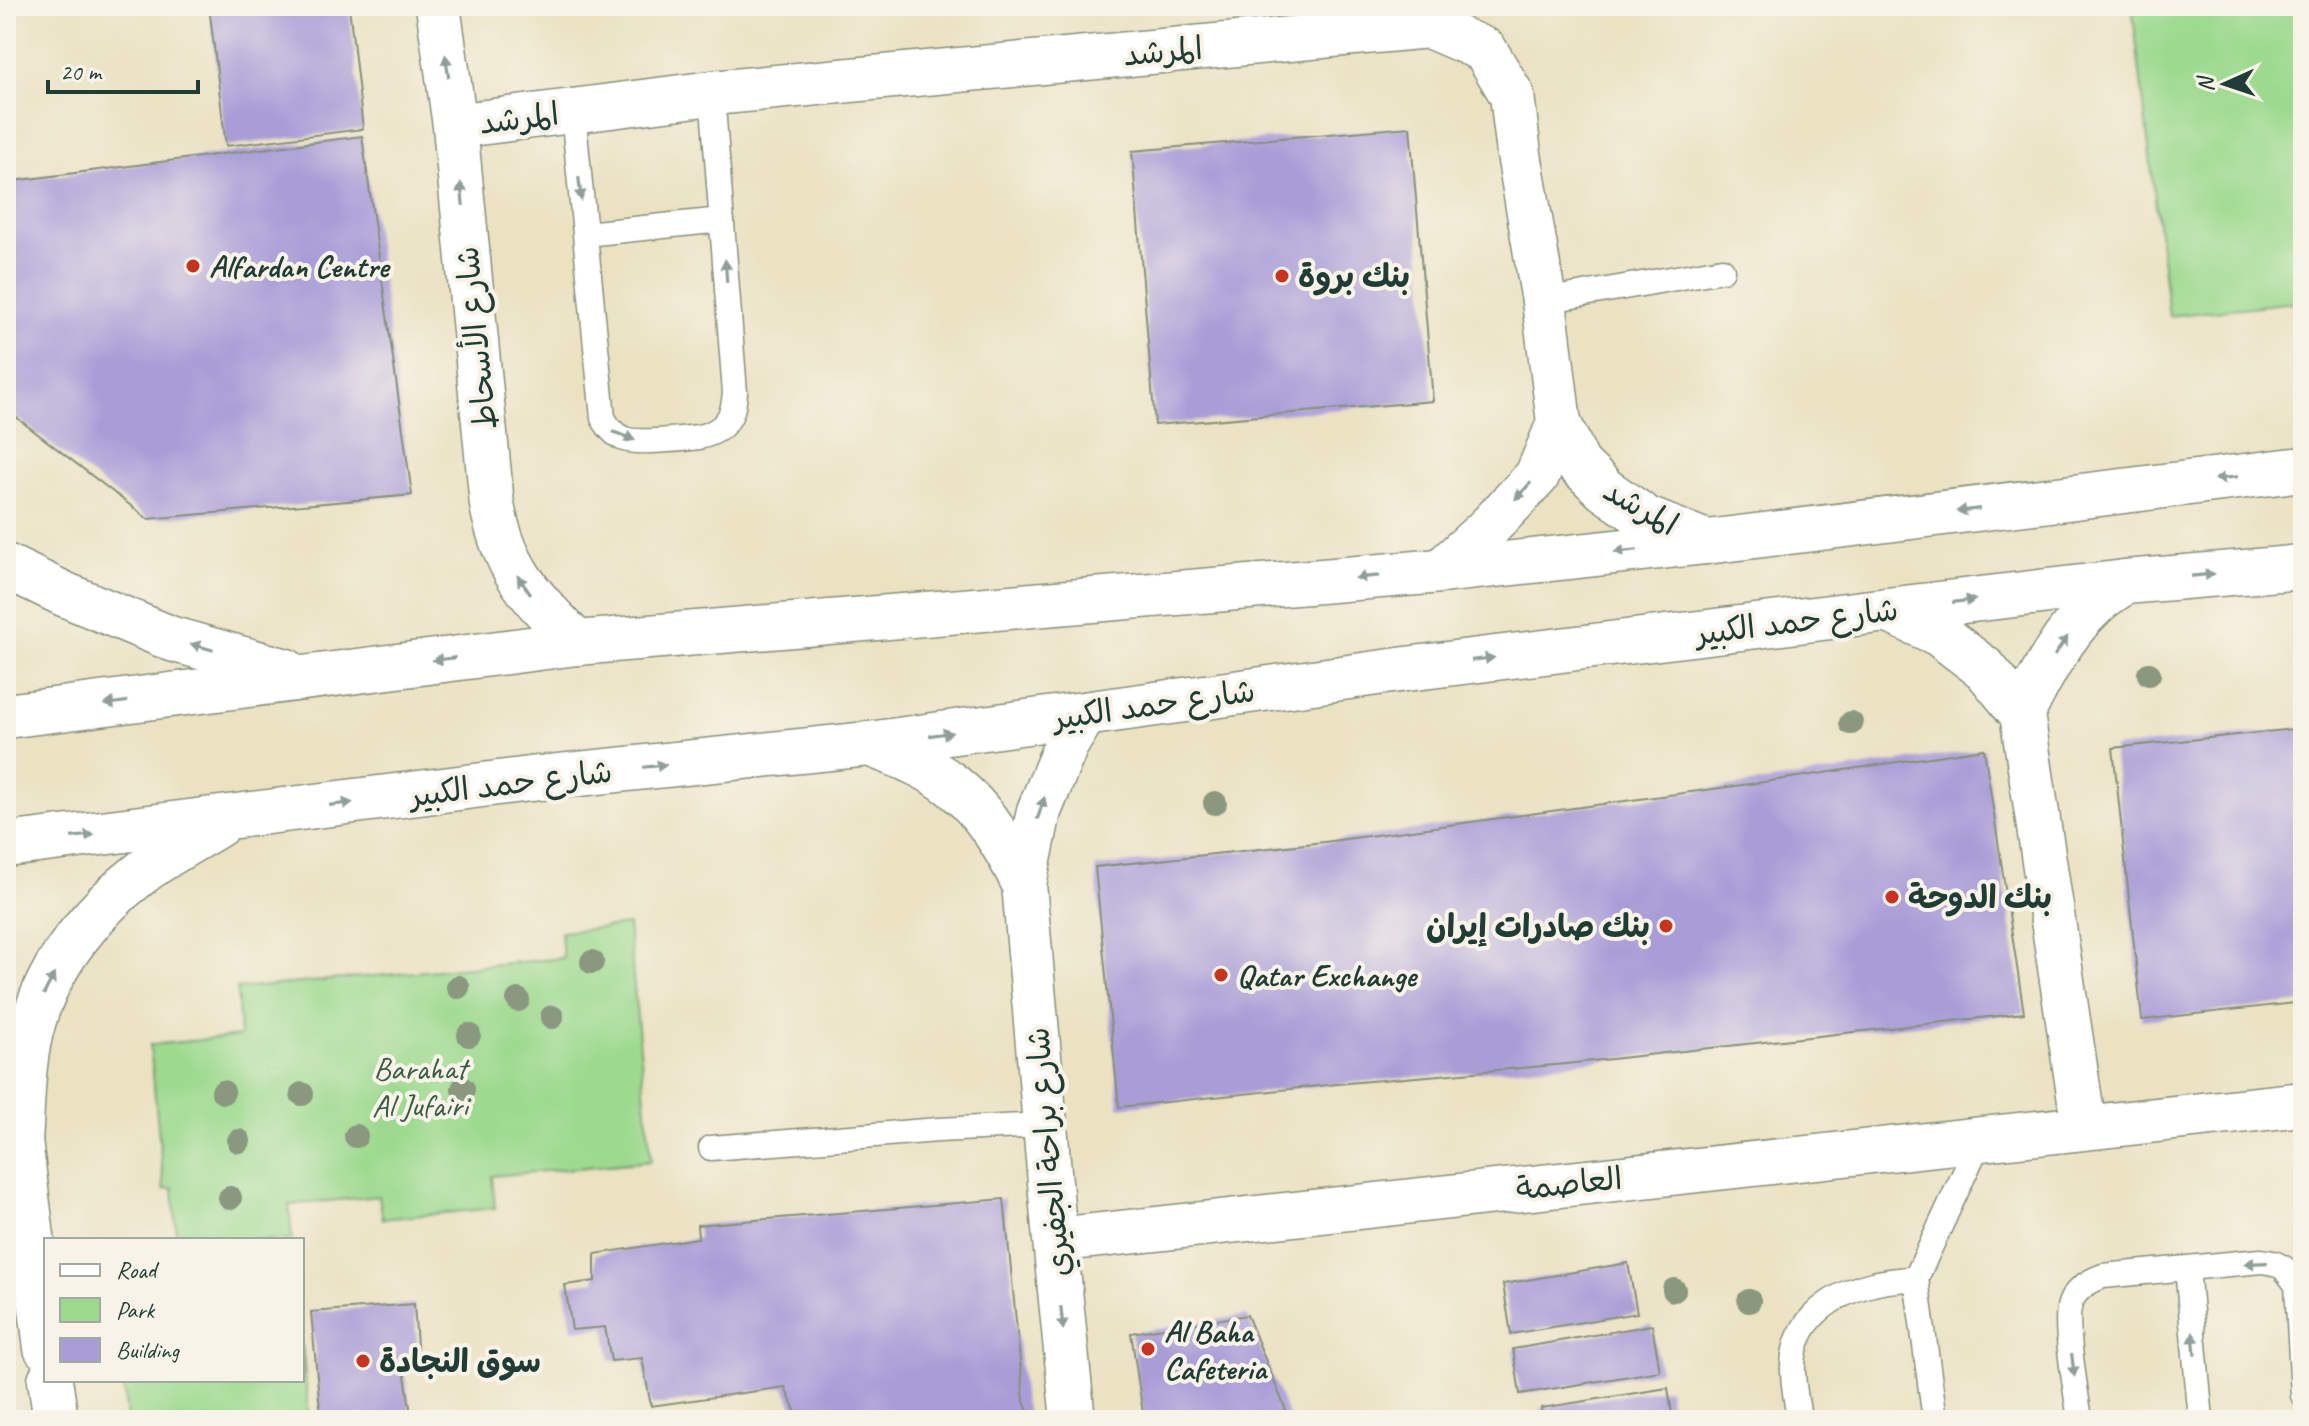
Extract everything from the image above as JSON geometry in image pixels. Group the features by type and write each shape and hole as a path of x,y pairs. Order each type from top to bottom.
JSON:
{"street":[{"name":"شارع الأسحاط","path":"438,6 455,126 496,527 511,567 532,597 577,643"},
{"name":"المرشد","path":"455,126 712,93 1429,26 1485,50 1512,95 1544,301 1559,423 1578,464 1605,490 1647,519 1706,542"},
{"name":"المرشد","path":"1441,571 1488,528 1537,476 1559,423"},
{"path":"6,716 577,643 1441,571 2303,469"},
{"path":"6,566 172,639 304,676"},
{"name":"شارع حمد الكبير","path":"6,845 530,779 869,744 1406,669 1887,610 2125,582 2303,567"},
{"path":"2022,714 2066,638 2094,604 2125,582"},
{"path":"1887,610 1939,634 1985,669 2022,714 2084,1127"},
{"name":"شارع براحة الجفيري","path":"1073,1420 1024,884 1039,811 1066,745 1085,714"},
{"name":"شارع براحة الجفيري","path":"869,744 912,761 952,785 985,818 1008,850 1024,884"},
{"path":"20,1142 28,1047 34,1020 56,970 105,904 140,874 229,819"},
{"path":"6,1029 44,1332"},
{"name":"العاصمة","path":"1055,1240 2303,1104"},
{"path":"50,1382 56,1420"}],"lane":[{"path":"573,112 603,418 610,430 634,442 700,437 726,422 733,408 735,393 712,93"},
{"path":"585,234 722,220"},
{"path":"1544,301 1722,270"},
{"path":"711,1148 1045,1125"},
{"path":"1935,1420 1916,1278 1981,1138"},
{"path":"2080,1420 2067,1321 2070,1304 2077,1292 2090,1281 2103,1276 2261,1261 2274,1263 2292,1276 2297,1285 2303,1393"},
{"path":"2187,1268 2201,1420"},
{"path":"1799,1420 1793,1366 1797,1339 1806,1322 1833,1300 1873,1284 1916,1278"}],"green space":[{"path":"2132,6 2303,6 2303,301 2169,316"},
{"name":"Barahat Al Jufairi","path":"628,925 651,1161 492,1176 495,1208 383,1219 379,1196 289,1205 292,1238 177,1238 173,1188 164,1189 150,1045 240,1036 237,989 563,958 561,932"},
{"path":"304,1366 309,1420 127,1420 123,1382 304,1382"}],"building":[{"path":"209,6 349,6 363,129 226,146"},
{"name":"بنك بروة","path":"1410,127 1433,401 1155,425 1132,151"},
{"name":"Alfardan Centre","path":"362,136 412,495 148,519 12,414 6,349 6,182"},
{"path":"2303,728 2303,1002 2142,1020 2113,748"},
{"path":"1984,749 2024,1013 1566,1064 1119,1107 1095,867 1324,842"},
{"path":"1004,1199 1024,1402 1032,1420 799,1420 785,1387 651,1406 642,1358 611,1361 605,1327 572,1330 565,1285 595,1281 595,1254 698,1238 697,1225"},
{"path":"1628,1263 1637,1313 1511,1334 1503,1284"},
{"name":"سوق النجادة","path":"414,1304 418,1359 403,1363 412,1420 321,1420 311,1312"},
{"path":"1247,1315 1288,1415 1257,1420 1144,1420 1131,1333"},
{"path":"1652,1325 1660,1371 1520,1394 1513,1349"},
{"path":"1668,1388 1673,1420 1543,1420 1541,1408"}],"place":[{"name":"Alfardan Centre","path":"193,266"},
{"name":"بنك بروة","path":"1282,276"},
{"name":"بنك الدوحة","path":"1892,897"},
{"name":"بنك صادرات إيران","path":"1666,926"},
{"name":"Qatar Exchange","path":"1221,975"},
{"name":"Al Baha Cafeteria","path":"1148,1349"},
{"name":"سوق النجادة","path":"363,1361"}]}
